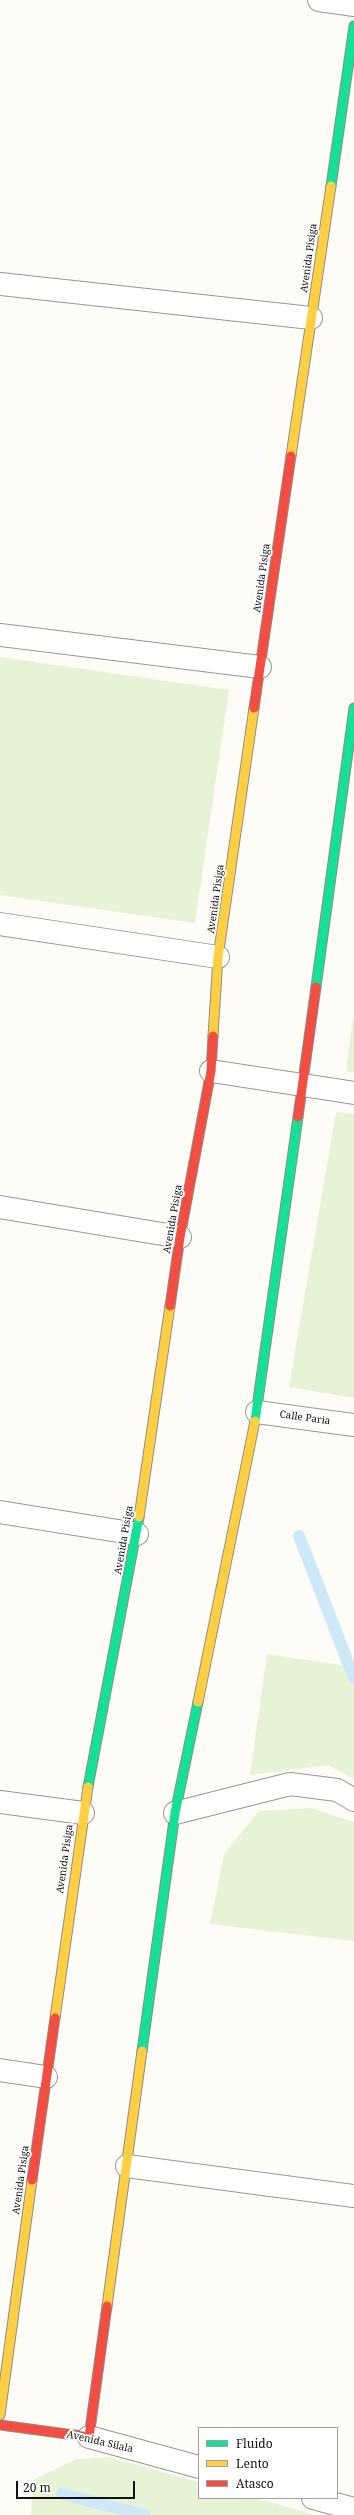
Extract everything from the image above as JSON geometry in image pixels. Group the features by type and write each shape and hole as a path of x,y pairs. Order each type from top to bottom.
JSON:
{"street":[{"path":"319,0 354,5"},
{"name":"Avenida Pisiga","path":"0,2415 83,1812 137,1534 180,1237 211,1071 218,957 354,26"},
{"path":"0,284 311,318"},
{"path":"0,636 260,667"},
{"path":"89,2437 174,1813 257,1412 354,708"},
{"path":"0,924 218,957"},
{"path":"211,1071 354,1093"},
{"path":"0,1207 180,1237"},
{"name":"Calle Paria","path":"257,1412 354,1425"},
{"path":"0,1512 137,1534"},
{"path":"174,1813 290,1784 337,1790 354,1800"},
{"path":"0,1802 83,1812"},
{"path":"0,2070 46,2077"},
{"path":"127,2166 354,2196"},
{"name":"Avenida Silala","path":"0,2425 89,2437 198,2467"},
{"path":"317,2499 354,2509"}],"green space":[{"path":"0,657 229,690 195,923 0,895"},
{"path":"354,1011 354,1072 346,1072"},
{"path":"336,1112 354,1114 354,1398 289,1387"},
{"path":"267,1654 354,1667 354,1779 328,1765 250,1775"},
{"path":"311,1808 354,1822 354,1941 210,1924 224,1854 259,1811"},
{"path":"108,2457 198,2482 198,2499 259,2499 316,2515 31,2515 33,2480 76,2459"}],"waterway":[{"path":"299,1536 354,1678"},
{"path":"62,2494 144,2515"}],"traffic: fast":[{"path":"331,186 354,26"},
{"path":"316,987 354,708"},
{"path":"255,1421 298,1117"},
{"path":"88,1787 139,1517"},
{"path":"142,2051 175,1813 198,1702"}],"traffic: slow":[{"path":"291,456 331,186"},
{"path":"213,1036 218,957 254,708"},
{"path":"139,1517 170,1306"},
{"path":"198,1702 255,1421"},
{"path":"55,2018 88,1787"},
{"path":"107,2306 142,2051"},
{"path":"0,2415 32,2180"}],"traffic: jam":[{"path":"254,708 291,456"},
{"path":"298,1117 316,987"},
{"path":"170,1306 180,1237 211,1071 213,1036"},
{"path":"32,2180 55,2018"},
{"path":"0,2425 89,2437 107,2306"}]}
